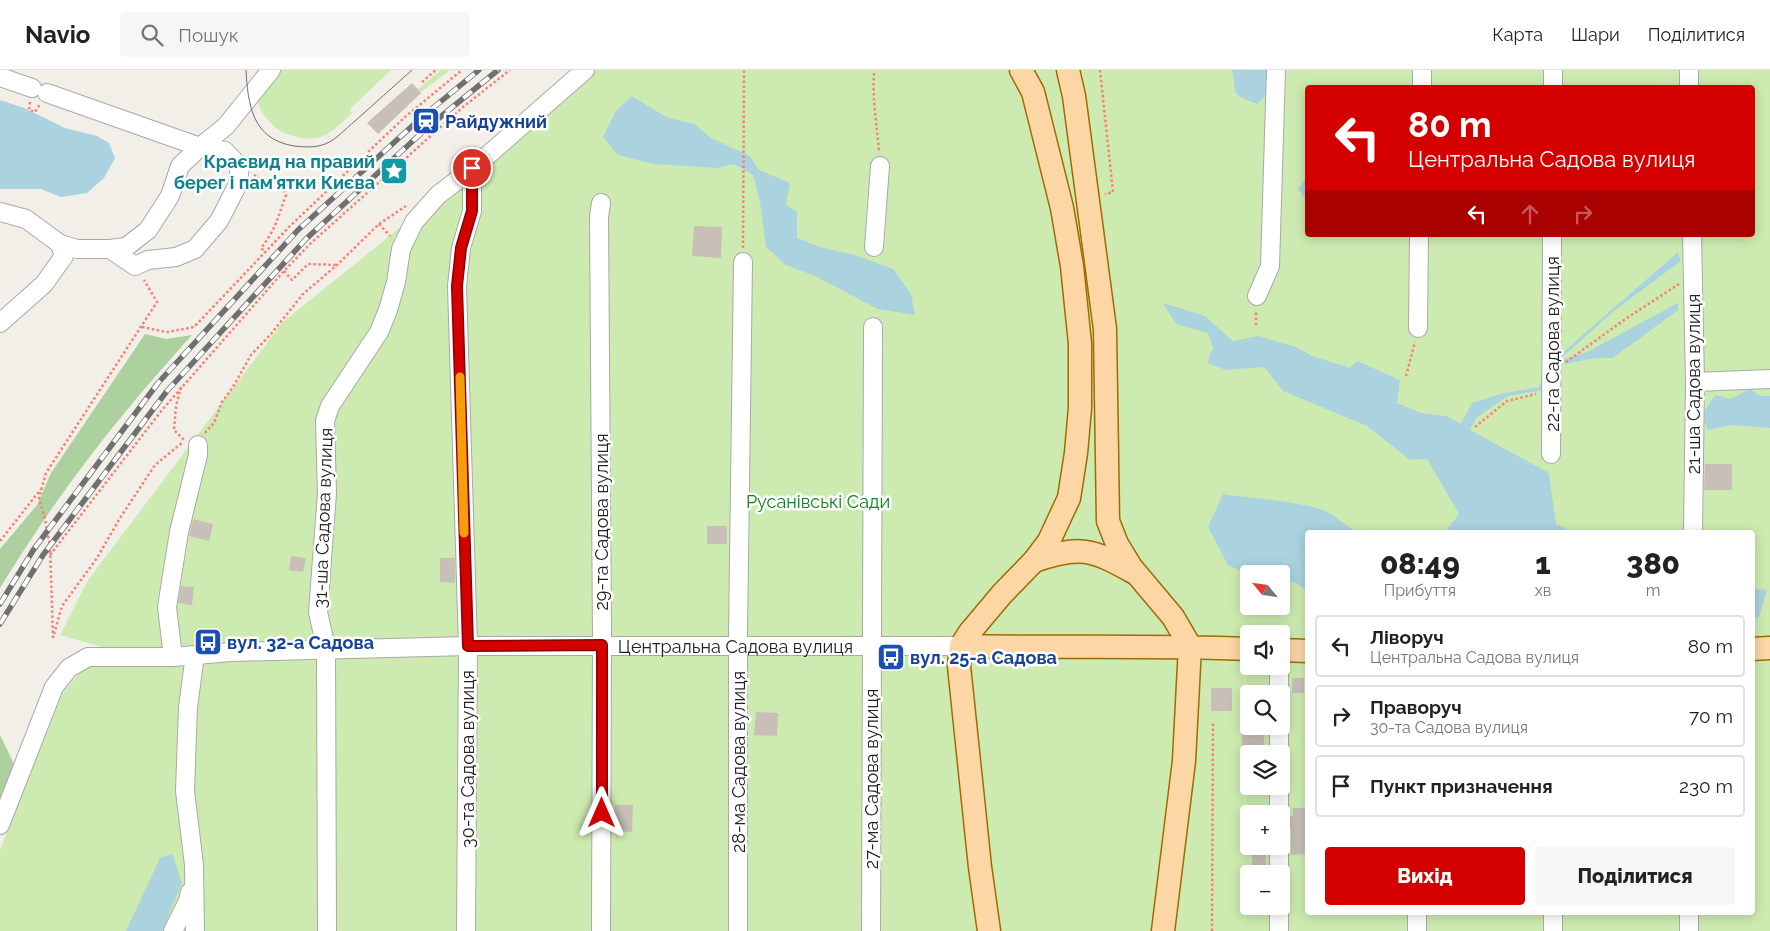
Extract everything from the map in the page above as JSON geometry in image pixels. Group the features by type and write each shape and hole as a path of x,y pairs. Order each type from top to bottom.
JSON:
{"main road":[{"path":"989,931 980,867 959,666 961,646 1002,594 1034,561 1048,541 1069,498 1080,408 1080,344 1074,284 1062,208 1033,92 1021,70"},
{"path":"1068,70 1075,106 1104,328 1108,521 1117,544 1138,575 1173,617 1190,646 1184,761 1163,931"},
{"path":"1034,561 1057,553 1084,550 1109,558 1138,575"},
{"name":"Центральна Садова вулиця","path":"961,646 1190,646 1240,649"},
{"path":"1755,648 1770,648"},
{"path":"1290,650 1305,650"}],"street":[{"path":"0,212 26,218 60,244 77,248 110,249 126,247 148,230 170,196 180,166 226,126 271,70"},
{"name":"31-ша Садова вулиця","path":"327,931 326,648 318,612 327,493 325,421 330,406 385,318 396,282 401,249 414,222 438,195 585,70"},
{"path":"1257,296 1270,266 1276,70"},
{"path":"1422,70 1422,85"},
{"path":"1552,85 1553,70"},
{"path":"1689,70 1689,85"},
{"path":"0,77 200,147 225,151 240,167 237,186 219,221 195,249 176,257 148,260 135,266 110,249"},
{"path":"874,247 880,166"},
{"name":"30-та Садова вулиця","path":"466,931 468,646 457,286 461,248 472,211 472,168"},
{"name":"29-та Садова вулиця","path":"601,203 599,217 602,645 601,931"},
{"path":"1418,328 1419,237"},
{"name":"22-га Садова вулиця","path":"1552,237 1552,454"},
{"name":"21-ша Садова вулиця","path":"1692,237 1695,382 1693,530"},
{"path":"0,323 44,284 64,256 60,244"},
{"name":"28-ма Садова вулиця","path":"738,931 738,646 743,262"},
{"name":"27-ма Садова вулиця","path":"871,931 873,327"},
{"path":"1695,382 1770,379"},
{"path":"173,657 167,607 179,532 198,455 198,445"},
{"name":"Центральна Садова вулиця","path":"0,825 54,687 70,668 88,657 173,657 231,652 326,648 468,646 961,646"},
{"path":"195,655 188,707 185,791 194,865 195,931"},
{"path":"173,931 188,901 194,865"},
{"path":"1279,915 1279,931"},
{"path":"1417,915 1417,931"},
{"path":"1553,915 1553,931"},
{"path":"1689,915 1689,931"}],"path":[{"path":"422,82 436,70"},
{"path":"142,327 167,332 194,327 297,220 405,117 462,70"},
{"path":"50,555 182,386 284,271 310,244 463,107 510,70"},
{"path":"743,262 744,70"},
{"path":"874,73 873,97 880,166"},
{"path":"240,167 266,183 282,186 286,195 278,222 261,248 265,252"},
{"path":"198,445 214,423 222,402 233,387 251,354 272,334 303,294 337,265 379,224 408,205"},
{"path":"284,271 292,280 308,264 337,265"},
{"path":"135,266 158,302 46,473 39,498 48,530 53,638 62,606 97,558 120,518 155,466 185,441 174,430 176,406 182,386"},
{"path":"1573,356 1693,275"},
{"path":"1406,376 1418,328"},
{"path":"1475,427 1507,401 1552,390"},
{"path":"0,541 42,488"},
{"path":"1212,931 1213,721"}],"green space":[{"path":"277,70 391,70 350,109 352,113 336,128 329,133 311,139 286,134 273,125 262,113 256,97"},
{"path":"441,70 450,70 421,92 418,89"},
{"name":"Русанівські Сади","path":"595,70 1770,70 1770,931 0,931 0,850 62,694 85,666 96,665 99,646 60,635 88,580 283,322"},
{"path":"145,334 166,339 192,335 143,391 76,475 44,519 0,588 0,549 37,505 51,473"},
{"path":"0,735 14,764 0,801"}],"water":[{"path":"1232,70 1276,70 1271,91 1257,104 1238,95 1235,89"},
{"path":"632,96 666,117 694,124 711,138 750,156 759,170 790,183 786,205 797,212 797,238 823,248 855,255 893,269 911,294 915,315 878,309 815,276 786,265 766,247 760,202 753,175 734,164 717,168 653,164 618,155 603,137 616,111"},
{"path":"0,100 24,108 65,128 97,136 109,143 115,158 104,178 87,193 61,197 41,189 0,189"},
{"path":"1305,180 1305,198 1298,189"},
{"path":"1678,252 1681,261 1615,310 1558,361 1587,352 1678,303 1678,310 1613,358 1595,358 1554,366 1544,390 1508,396 1476,418 1470,430 1549,473 1556,524 1569,530 1447,530 1459,514 1427,459 1410,460 1367,426 1283,391 1264,367 1226,370 1207,363 1213,348 1208,333 1176,324 1163,303 1205,316 1233,341 1258,336 1296,347 1312,356 1350,368 1357,361 1400,380 1397,403 1421,413 1446,416 1461,424 1472,403 1500,394 1539,387 1555,355 1561,354"},
{"path":"1750,389 1760,396 1770,396 1770,428 1731,425 1708,430 1705,411 1716,395 1730,399"},
{"path":"1223,494 1287,502 1323,510 1355,530 1305,530 1305,589 1290,582 1290,565 1240,565 1240,571 1228,565 1208,527"},
{"path":"1755,588 1767,590 1759,617 1755,618"},
{"path":"172,854 182,883 162,931 126,931 160,858"}],"building":[{"path":"412,83 421,93 378,134 367,123"},
{"path":"694,226 722,227 721,258 692,256"},
{"path":"1705,464 1732,464 1732,490 1704,490"},
{"path":"193,519 213,524 209,541 189,536"},
{"path":"707,526 727,526 727,544 707,544"},
{"path":"291,556 306,558 303,572 289,570"},
{"path":"440,558 455,558 455,583 440,582"},
{"path":"181,586 194,587 192,605 178,603"},
{"path":"1292,678 1304,678 1304,693 1292,693"},
{"path":"1211,688 1232,688 1232,711 1211,711"},
{"path":"756,712 778,713 777,736 754,735"},
{"path":"1242,735 1264,735 1264,745 1242,745"},
{"path":"615,805 633,805 632,832 613,831"},
{"path":"1293,808 1305,808 1305,854 1291,855 1290,816 1293,816"},
{"path":"1252,855 1265,855 1266,865 1252,865"}],"tram line":[{"path":"246,70 251,108 261,128 269,136 280,142 294,146 310,147 325,144 337,137 412,70"}],"railway":[{"path":"0,604 34,549 158,383 298,230 422,117 479,70"},
{"path":"0,624 43,555 167,391 306,239 428,127 498,70"}],"slow traffic":[{"path":"460,377 464,533"}],"place":[{"name":"Райдужний","path":"426,121"},
{"name":"Краєвид на правий берег і пам'ятки Києва","path":"394,171"},
{"name":"вул. 32-а Садова","path":"208,642"},
{"name":"вул. 25-а Садова","path":"891,657"}],"route":[{"path":"472,168 472,211 461,248 457,286 468,646 602,645 602,813"}]}
